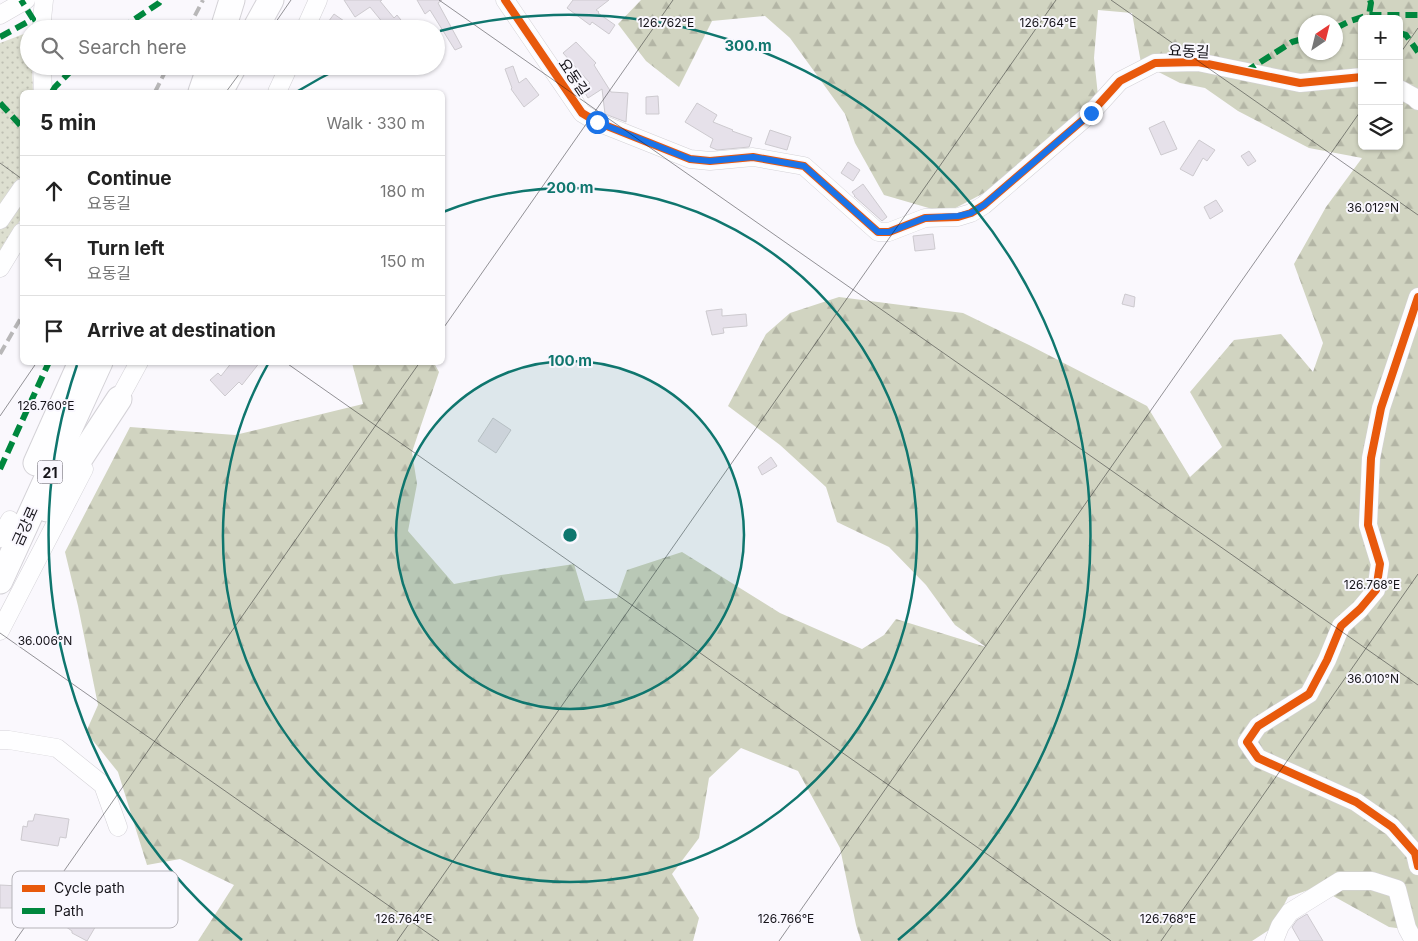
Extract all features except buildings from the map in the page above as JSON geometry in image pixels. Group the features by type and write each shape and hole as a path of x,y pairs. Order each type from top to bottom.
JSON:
{"highway":[{"path":"226,20 232,0"},
{"path":"260,20 271,0"},
{"path":"275,20 285,0"},
{"path":"202,90 207,75"},
{"path":"221,90 229,75"},
{"path":"239,90 246,75"},
{"name":"금강로","path":"3,533 80,365"},
{"name":"금강로","path":"0,581 99,365"},
{"path":"0,597 49,506 119,399"}],"street":[{"path":"0,15 26,0"},
{"path":"42,20 44,0"},
{"path":"309,20 318,0"},
{"name":"요동길","path":"505,0 582,114 597,122 690,159 710,161 753,157 804,166 878,232 889,232 925,218 958,216 971,213 984,205 1091,113 1120,81 1156,63 1198,62 1300,83 1358,77"},
{"path":"42,75 43,90"},
{"path":"278,90 285,75"},
{"path":"1403,91 1418,101"},
{"path":"0,220 20,191"},
{"path":"0,268 20,235"},
{"path":"1418,297 1381,408 1372,458 1368,525 1380,564 1376,590 1360,609 1341,626 1327,660 1309,694 1258,726 1247,742 1258,758 1356,802 1392,827 1415,853 1418,866"},
{"path":"0,631 137,365"},
{"path":"0,740 57,748 102,785 118,828"},
{"path":"1274,941 1280,926 1290,912 1298,907 1340,882 1372,881 1397,890 1406,928 1414,941"}],"shaded area":[{"path":"20,35 20,75 32,75 33,90 20,90 20,220 0,254 0,43"}],"green space":[{"path":"641,0 1418,0 1418,931 1389,927 1317,887 1288,897 1272,928 1252,941 861,941 840,848 798,771 741,748 709,778 699,838 672,874 699,918 693,941 198,941 234,885 180,859 147,865 118,772 86,732 98,705 65,552 130,427 235,435 363,404 353,365 435,365 439,372 412,452 417,484 408,531 454,584 574,564 585,601 617,598 627,570 682,552 780,613 862,649 884,635 896,619 986,647 955,625 926,585 889,547 837,522 826,487 780,445 728,406 766,334 790,313 839,297 963,313 1147,406 1190,477 1222,447 1190,392 1234,340 1281,334 1313,372 1323,343 1294,264 1326,207 1362,158 1309,148 1238,111 1205,88 1180,83 1141,63 1132,13 1098,10 1094,58 1099,105 1001,184 946,213 884,195 855,143 845,114 790,38 765,16 712,21 679,87 646,61 618,24"}],"railway":[{"path":"193,20 203,0"},
{"path":"156,90 164,75"},
{"path":"0,354 20,319"}],"marked path":[{"path":"21,0 33,19 31,20"},
{"path":"134,20 161,0"},
{"path":"1369,15 1370,0"},
{"path":"1343,24 1369,15 1418,15"},
{"path":"0,37 20,26"},
{"path":"1403,34 1406,35 1418,52"},
{"path":"1245,72 1292,42 1298,40"},
{"path":"53,90 67,75"},
{"path":"0,103 20,125"},
{"path":"0,469 48,365"}],"cycle path":[{"path":"505,0 582,113 597,122 690,159 710,161 753,157 804,166 878,232 889,232 925,218 958,217 971,213 984,205 1091,113 1120,81 1155,63 1198,62 1300,83 1358,77"},
{"path":"1418,297 1381,408 1371,458 1368,525 1380,564 1376,590 1360,609 1341,626 1327,660 1309,694 1258,726 1247,742 1258,758 1356,802 1392,827 1415,853 1418,866"}],"route":[{"path":"597,122 690,159 710,161 753,157 804,166 878,232 889,232 925,218 958,216 971,213 984,205 1091,113"}]}
